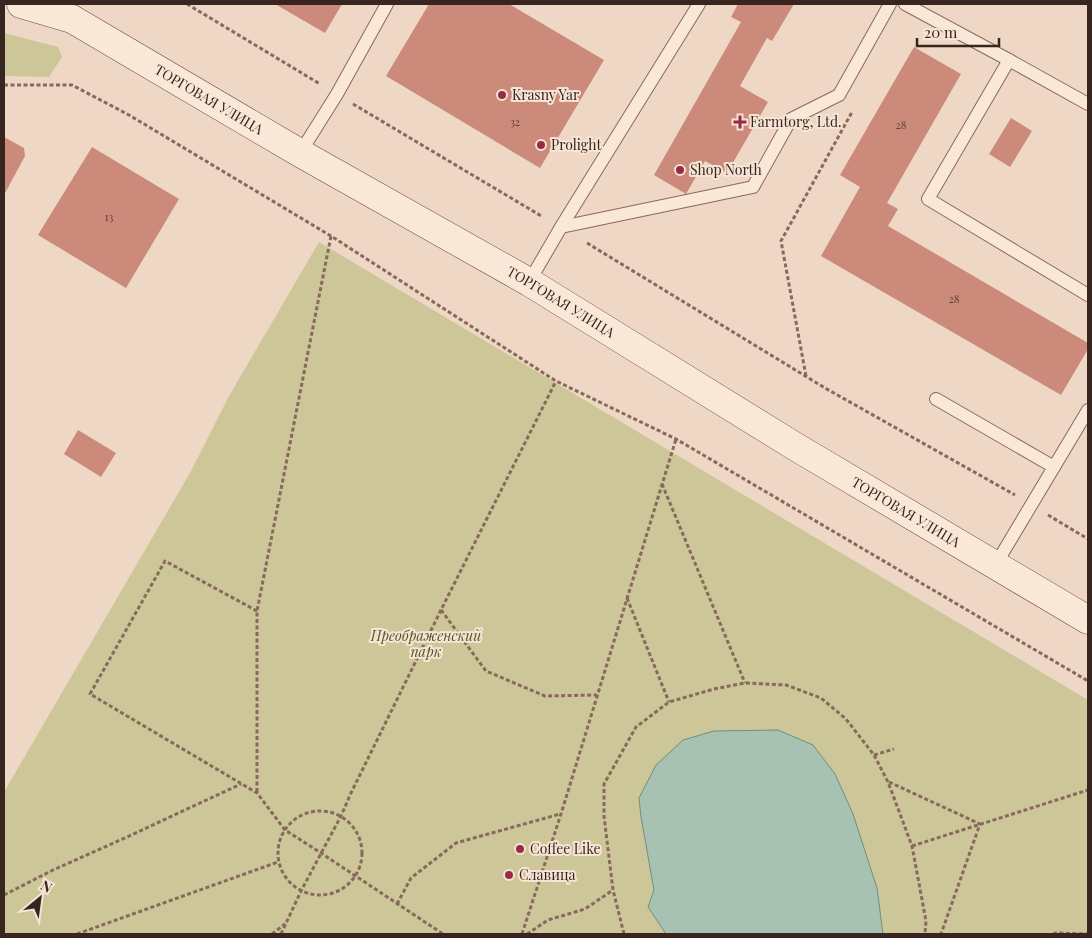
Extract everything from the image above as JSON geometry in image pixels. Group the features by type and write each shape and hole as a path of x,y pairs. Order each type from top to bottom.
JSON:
{"street":[{"name":"ТОРГОВАЯ УЛИЦА","path":"21,4 72,19 300,153 529,282 796,447 1088,620"}],"lane":[{"path":"300,153 337,94 387,4"},
{"path":"529,282 699,4"},
{"path":"561,228 753,187 791,119 839,95 890,4"},
{"path":"905,4 1088,104"},
{"path":"1009,60 928,199 1088,295"},
{"path":"936,399 1054,467"},
{"path":"996,564 1088,410"}],"path":[{"path":"187,4 806,376 1032,504 1088,539"},
{"path":"4,85 72,85 129,116 331,236 556,381 676,439 1088,681"},
{"path":"806,376 781,241 852,111"},
{"path":"257,793 257,611 331,236"},
{"path":"281,934 556,381"},
{"path":"522,934 561,814 676,439"},
{"path":"662,483 745,683"},
{"path":"257,611 164,561 90,694 257,793 284,830 322,853 443,934"},
{"path":"627,598 669,702"},
{"path":"441,610 486,671 546,696 597,695"},
{"path":"624,934 613,890 604,816 604,784 636,727 669,702 714,689 745,683 786,685 821,698 846,718 874,755 888,782 912,846 926,921 925,934"},
{"path":"874,755 894,749"},
{"path":"888,782 980,824"},
{"path":"4,894 242,784"},
{"path":"912,846 1088,790"},
{"path":"316,810 329,811 341,816 354,827 362,842 363,860 356,876 346,888 332,894 317,896 301,891 291,884 283,874 278,862 278,845 284,830 293,820 316,810"},
{"path":"397,904 411,878 456,843 561,814"},
{"path":"941,934 980,824"},
{"path":"77,934 278,862"},
{"path":"527,934 548,920 585,909 613,890"},
{"path":"272,934 287,922"},
{"path":"1053,934 1088,934"}],"green space":[{"path":"4,33 58,47 62,57 49,77 4,76"},
{"name":"Преображенский парк","path":"319,242 1088,700 1088,934 4,934 4,792 190,473 229,396"}],"shaded area":[{"path":"778,730 813,745 835,774 853,814 877,888 883,934 666,934 648,907 654,890 639,798 656,765 683,740 714,731"}],"building":[{"path":"275,4 342,4 325,33"},
{"path":"429,4 509,4 604,60 540,168 386,76"},
{"path":"738,4 794,4 772,41 767,38 740,86 768,102 727,173 705,161 686,194 654,175 741,22 731,17"},
{"path":"914,47 961,74 887,203 898,209 888,226 1088,343 1088,349 1061,395 821,256 860,187 840,175"},
{"path":"1011,118 1032,131 1010,167 989,154"},
{"path":"4,137 24,148 25,156 4,195"},
{"path":"92,147 179,199 126,288 38,235"},
{"path":"78,430 116,453 101,477 64,454"}],"place":[{"name":"Krasny Yar","path":"502,95"},
{"name":"Farmtorg, Ltd.","path":"740,122"},
{"name":"Prolight","path":"541,145"},
{"name":"Shop North","path":"680,170"},
{"name":"Coffee Like","path":"520,849"},
{"name":"Славица","path":"509,875"}]}
